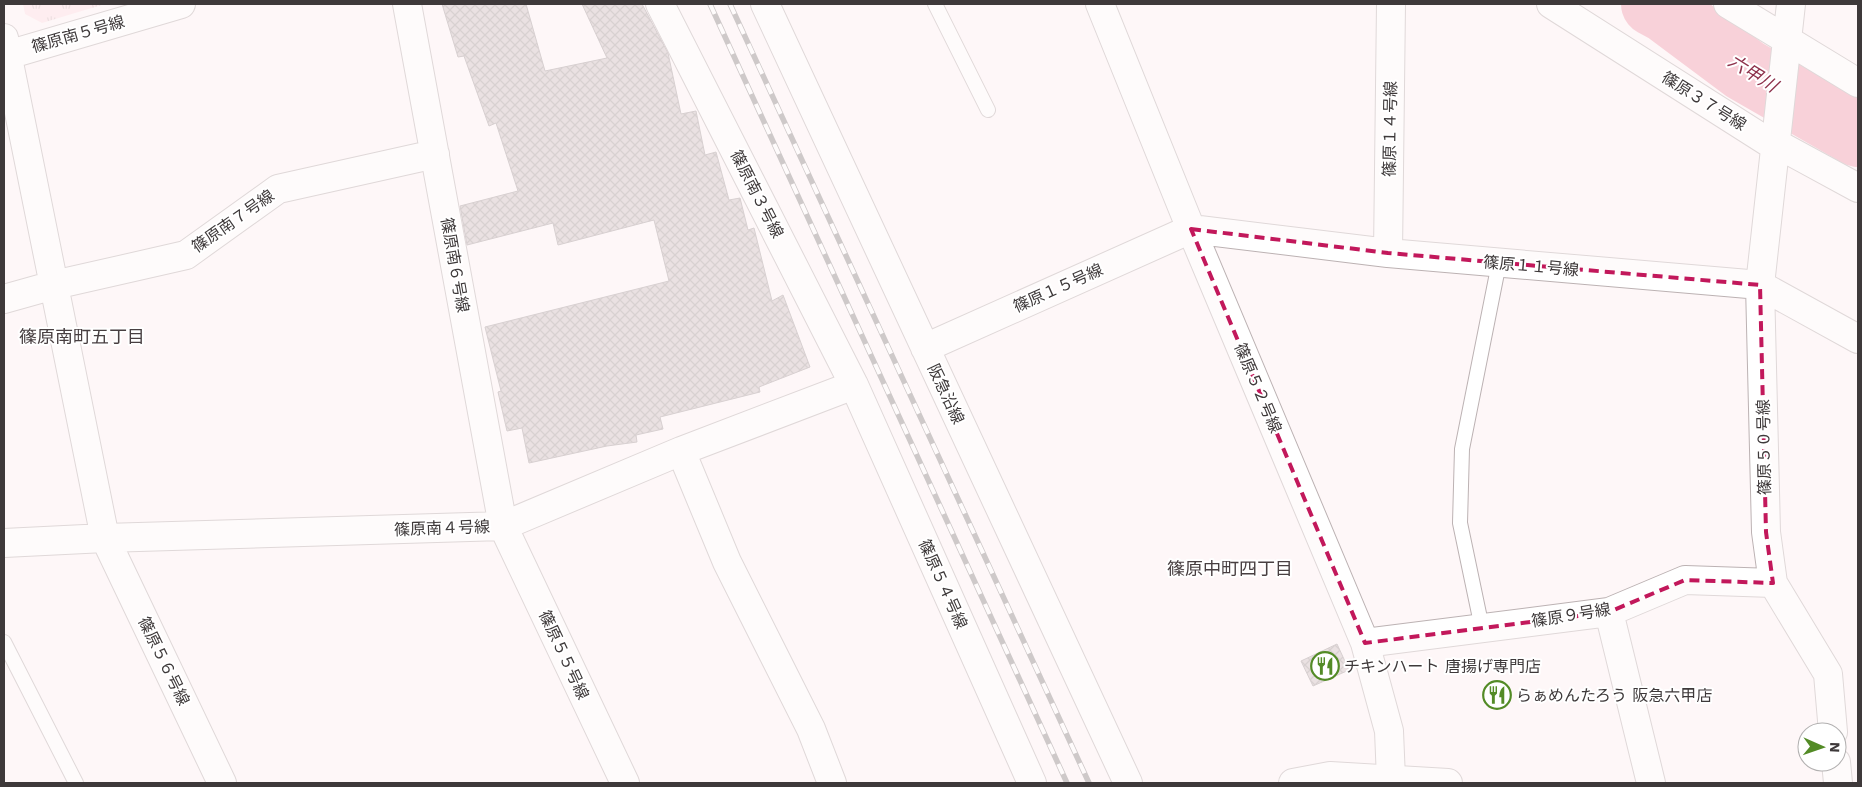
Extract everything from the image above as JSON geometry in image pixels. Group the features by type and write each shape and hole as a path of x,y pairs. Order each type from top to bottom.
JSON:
{"street":[{"name":"篠原南５号線","path":"5,50 181,4"},
{"name":"篠原南６号線","path":"407,4 503,526"},
{"name":"篠原南３号線","path":"660,4 854,385"},
{"name":"阪急沿線","path":"764,4 1128,783"},
{"name":"篠原５２号線","path":"1100,4 1190,229 1365,643 1390,731 1391,779"},
{"name":"篠原１４号線","path":"1388,253 1391,4"},
{"name":"篠原３７号線","path":"1551,4 1776,146 1777,144 1858,188"},
{"path":"1728,4 1858,83"},
{"path":"1788,40 1791,4"},
{"name":"篠原５０号線","path":"1788,40 1760,285 1766,532 1774,583 1828,674 1832,722"},
{"name":"篠原５６号線","path":"5,50 105,538 222,783"},
{"name":"篠原南７号線","path":"4,299 54,285 186,255 278,189 435,154"},
{"name":"篠原１５号線","path":"925,348 1190,229"},
{"name":"篠原１１号線","path":"1190,229 1388,253 1760,285 1858,339"},
{"name":"篠原南４号線","path":"4,543 105,538 503,526 682,451 854,385"},
{"name":"篠原５４号線","path":"854,385 1032,783"},
{"path":"682,451 727,562 812,729 832,783"},
{"name":"篠原５５号線","path":"503,526 625,783"},
{"name":"篠原９号線","path":"1365,643 1609,612 1685,580 1774,583"},
{"path":"1609,612 1650,783"},
{"path":"1293,783 1330,776 1448,783"}],"lane":[{"path":"935,4 988,110"},
{"path":"1482,628 1460,524 1462,449 1499,263"},
{"path":"4,642 76,783"}],"highlighted area":[{"path":"1191,229 1388,253 1760,285 1766,532 1773,583 1685,580 1609,612 1365,643"}],"green space":[{"path":"23,4 105,4 42,23 25,14"}],"building":[{"path":"442,4 526,4 545,71 607,58 582,4 642,4 668,53 681,114 696,111 705,155 716,152 729,200 740,198 748,230 754,228 772,301 783,295 810,367 759,387 760,392 660,417 663,429 636,435 637,442 607,446 529,463 522,428 507,431 498,392 501,391 485,327 669,281 654,220 558,245 553,223 467,245 460,206 518,191 496,123 489,126 464,56 458,57"},
{"name":"チキンハート 唐揚げ専門店","path":"1337,644 1349,670 1313,686 1301,661"}],"waterway":[{"name":"六甲川","path":"1653,4 1666,11 1745,70 1858,135"}],"railway":[{"path":"710,4 1067,783"},
{"path":"730,4 1089,783"}],"place":[{"name":"チキンハート 唐揚げ専門店","path":"1325,666"},
{"name":"らぁめんたろう 阪急六甲店","path":"1497,695"}],"district":[{"name":"篠原南町五丁目","path":"82,336"},
{"name":"篠原中町四丁目","path":"1230,568"}]}
